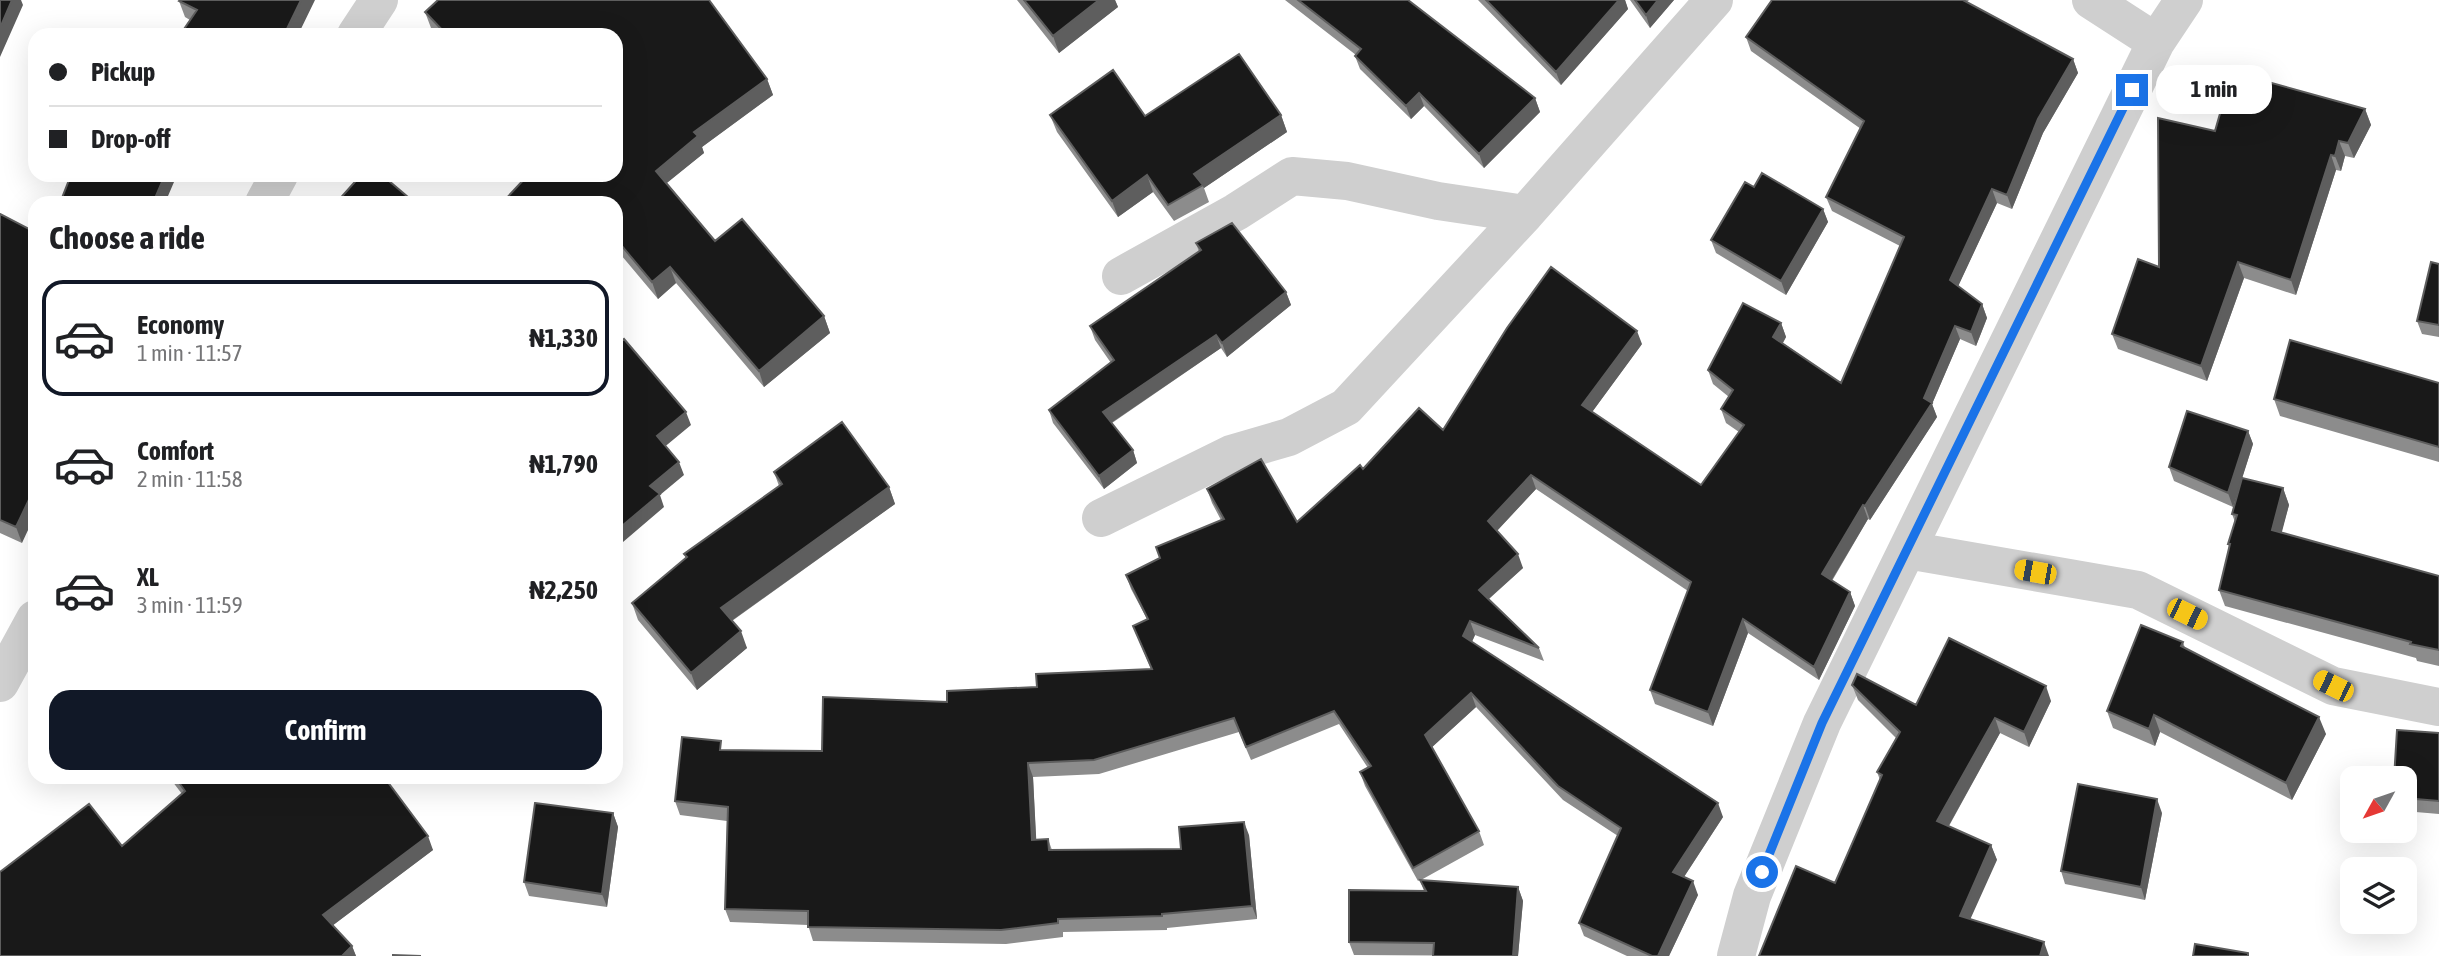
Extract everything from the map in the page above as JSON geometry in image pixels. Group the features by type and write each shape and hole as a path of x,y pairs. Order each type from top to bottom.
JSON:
{"street":[{"path":"361,28 379,0"},
{"path":"1101,518 1231,454 1289,437 1346,407 1525,214 1714,0"},
{"path":"2091,0 2156,42"},
{"path":"1736,956 1752,896 1822,723 2156,42 2183,0"},
{"path":"1121,276 1236,212 1292,176 1347,181 1438,201 1525,214"},
{"path":"1907,550 2138,590 2333,686 2439,707"},
{"path":"0,683 28,632"}],"building":[{"path":"0,0 12,0 0,28"},
{"path":"301,0 287,28 185,28 197,10 179,1"},
{"path":"438,0 709,0 767,79 694,132 698,136 656,171 715,241 742,219 824,316 759,371 670,267 652,282 623,247 623,196 508,196 522,182 623,182 623,28 440,28 425,12"},
{"path":"1024,0 1099,0 1053,36"},
{"path":"1298,0 1408,0 1535,98 1479,154 1419,93 1406,106 1355,56 1361,49"},
{"path":"1486,0 1619,0 1556,72"},
{"path":"1635,0 1658,0 1646,15"},
{"path":"1772,0 1963,0 2073,59 2038,119 2007,195 1992,189 1950,280 1982,304 1971,332 1955,326 1924,398 1932,403 1865,506 1863,505 1822,574 1850,592 1814,667 1743,619 1708,712 1650,690 1691,582 1531,475 1488,521 1518,554 1479,590 1539,648 1470,621 1463,636 1718,803 1673,872 1693,881 1658,956 1652,956 1579,923 1621,828 1558,786 1471,693 1425,735 1479,831 1413,868 1360,772 1371,766 1334,711 1246,747 1234,718 1094,760 1028,763 1032,840 1048,839 1049,850 1181,849 1179,827 1244,822 1252,906 1162,916 1058,919 1058,923 1001,930 808,927 808,911 725,909 728,807 675,801 682,737 721,741 720,750 822,751 823,697 947,702 947,691 1037,687 1036,674 1152,669 1133,626 1148,619 1126,575 1160,558 1156,547 1224,519 1207,489 1261,459 1297,522 1360,465 1363,469 1419,408 1443,430 1507,328 1551,267 1637,331 1582,405 1701,485 1744,425 1721,409 1733,390 1708,370 1743,303 1781,323 1773,337 1841,383 1904,237 1826,197 1864,121 1746,37"},
{"path":"1239,54 1281,115 1194,174 1203,185 1168,205 1147,175 1112,201 1050,115 1113,70 1145,116"},
{"path":"2232,72 2365,109 2348,143 2339,141 2335,156 2331,155 2291,280 2238,262 2201,366 2112,334 2138,259 2159,267 2158,118 2215,131"},
{"path":"1762,173 1823,209 1781,281 1711,240 1745,182 1754,187"},
{"path":"68,182 162,182 156,196 63,196"},
{"path":"355,182 390,182 407,196 342,196"},
{"path":"0,214 28,228 28,502 16,527 0,520"},
{"path":"1232,223 1286,292 1222,343 1216,335 1103,412 1133,450 1099,476 1049,410 1114,360 1090,326 1201,250 1196,243"},
{"path":"2431,262 2439,264 2439,325 2417,321"},
{"path":"623,340 686,412 657,436 679,462 650,486 660,494 623,525"},
{"path":"2290,340 2439,383 2439,447 2274,399"},
{"path":"2187,411 2248,431 2228,493 2169,467"},
{"path":"842,422 889,487 721,608 741,631 691,673 632,603 687,557 684,554 782,484 774,472"},
{"path":"2242,478 2283,488 2272,530 2439,576 2439,650 2219,590 2237,515 2232,514"},
{"path":"2141,625 2183,642 2181,646 2319,717 2286,783 2154,715 2149,729 2107,711"},
{"path":"1949,638 2046,686 2024,732 1995,718 1937,821 1991,845 1960,916 2044,942 2040,956 1759,956 1796,866 1835,883 1882,775 1877,772 1900,732 1852,685 1857,674 1916,705"},
{"path":"2397,730 2439,733 2439,801 2417,799 2417,766 2395,766"},
{"path":"180,784 389,784 428,836 323,915 352,946 342,956 0,956 0,872 89,804 122,846 185,791"},
{"path":"2078,784 2157,799 2141,887 2061,871"},
{"path":"535,803 613,813 602,894 524,882"},
{"path":"1420,880 1518,887 1513,956 1433,956 1434,943 1349,942 1349,890 1426,891"},
{"path":"2195,944 2248,953 2248,956 2193,956"}],"route":[{"path":"1762,872 1822,723 2132,90"}]}
